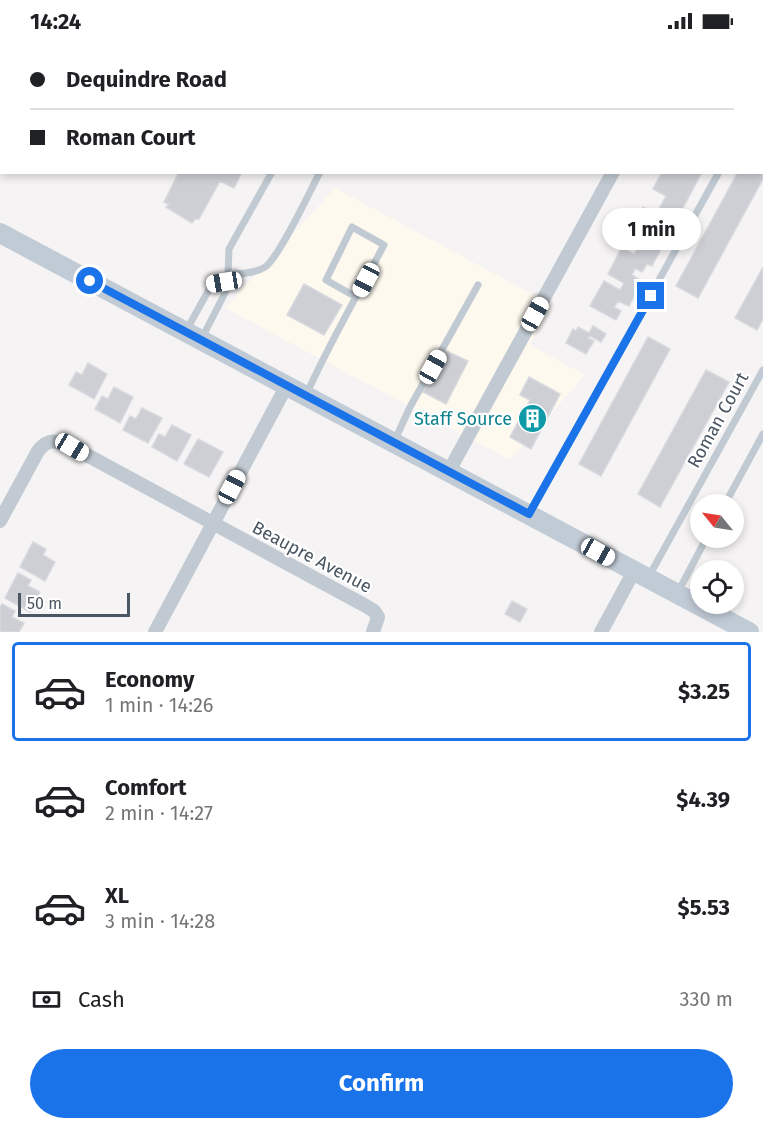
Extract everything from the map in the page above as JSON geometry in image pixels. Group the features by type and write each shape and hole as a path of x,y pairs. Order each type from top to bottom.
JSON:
{"main road":[{"path":"0,233 529,514 736,629"}],"street":[{"path":"449,471 612,174"},
{"path":"155,632 287,385"},
{"path":"0,521 38,451 43,444 55,441 72,447 213,524"},
{"name":"Beaupre Avenue","path":"213,524 374,611 378,617 373,632"},
{"path":"601,632 641,575"}],"lane":[{"path":"194,335 225,291 229,249 271,174"},
{"path":"194,335 212,284 266,266 278,251 319,174"},
{"path":"529,514 718,174"},
{"path":"306,395 322,359 356,297 384,245 352,227 326,280 356,297"},
{"path":"394,442 410,408 478,285"},
{"name":"Roman Court","path":"641,575 763,370"},
{"path":"730,494 763,434"},
{"path":"676,594 701,548"}],"shaded area":[{"path":"335,188 552,303 530,345 585,375 510,460 225,308"}],"building":[{"path":"178,174 241,174 234,188 220,181 199,219 195,219 192,223 166,207 169,204 164,202"},
{"path":"661,174 701,174 652,266 647,264 642,272 635,268 632,275 642,281 629,306 618,301 614,307 621,311 616,320 590,306 604,281 620,290 624,283 608,274 622,247 634,254 639,245 627,238 643,207 656,214 666,196 653,189"},
{"path":"737,174 763,174 763,179 698,298 676,286"},
{"path":"763,267 763,319 757,330 735,318"},
{"path":"304,284 342,305 324,335 287,315"},
{"path":"593,326 606,334 601,342 590,336 588,338 594,341 586,354 566,343 573,329 576,331 578,327 589,333"},
{"path":"648,337 670,349 601,476 579,464"},
{"path":"446,351 468,361 446,404 423,392"},
{"path":"88,363 107,374 94,399 69,385 76,372 82,375"},
{"path":"706,370 729,382 660,507 638,494"},
{"name":"Staff Source","path":"529,377 560,394 531,449 510,437 530,400 520,395"},
{"path":"114,387 133,397 120,423 95,409 102,396 108,399"},
{"path":"142,408 162,418 148,443 123,430 130,416 136,419"},
{"path":"172,425 191,435 177,461 152,447 159,434 165,437"},
{"path":"198,439 223,452 209,477 184,464"},
{"path":"33,542 46,549 43,555 55,562 45,581 20,567"},
{"path":"18,573 31,580 28,586 40,592 30,612 5,598"},
{"path":"512,601 527,609 520,622 505,614"},
{"path":"2,604 15,611 12,617 24,623 19,632 0,632"}],"place":[{"name":"Staff Source","path":"533,419"}],"route":[{"path":"90,281 529,514 651,296"}]}
